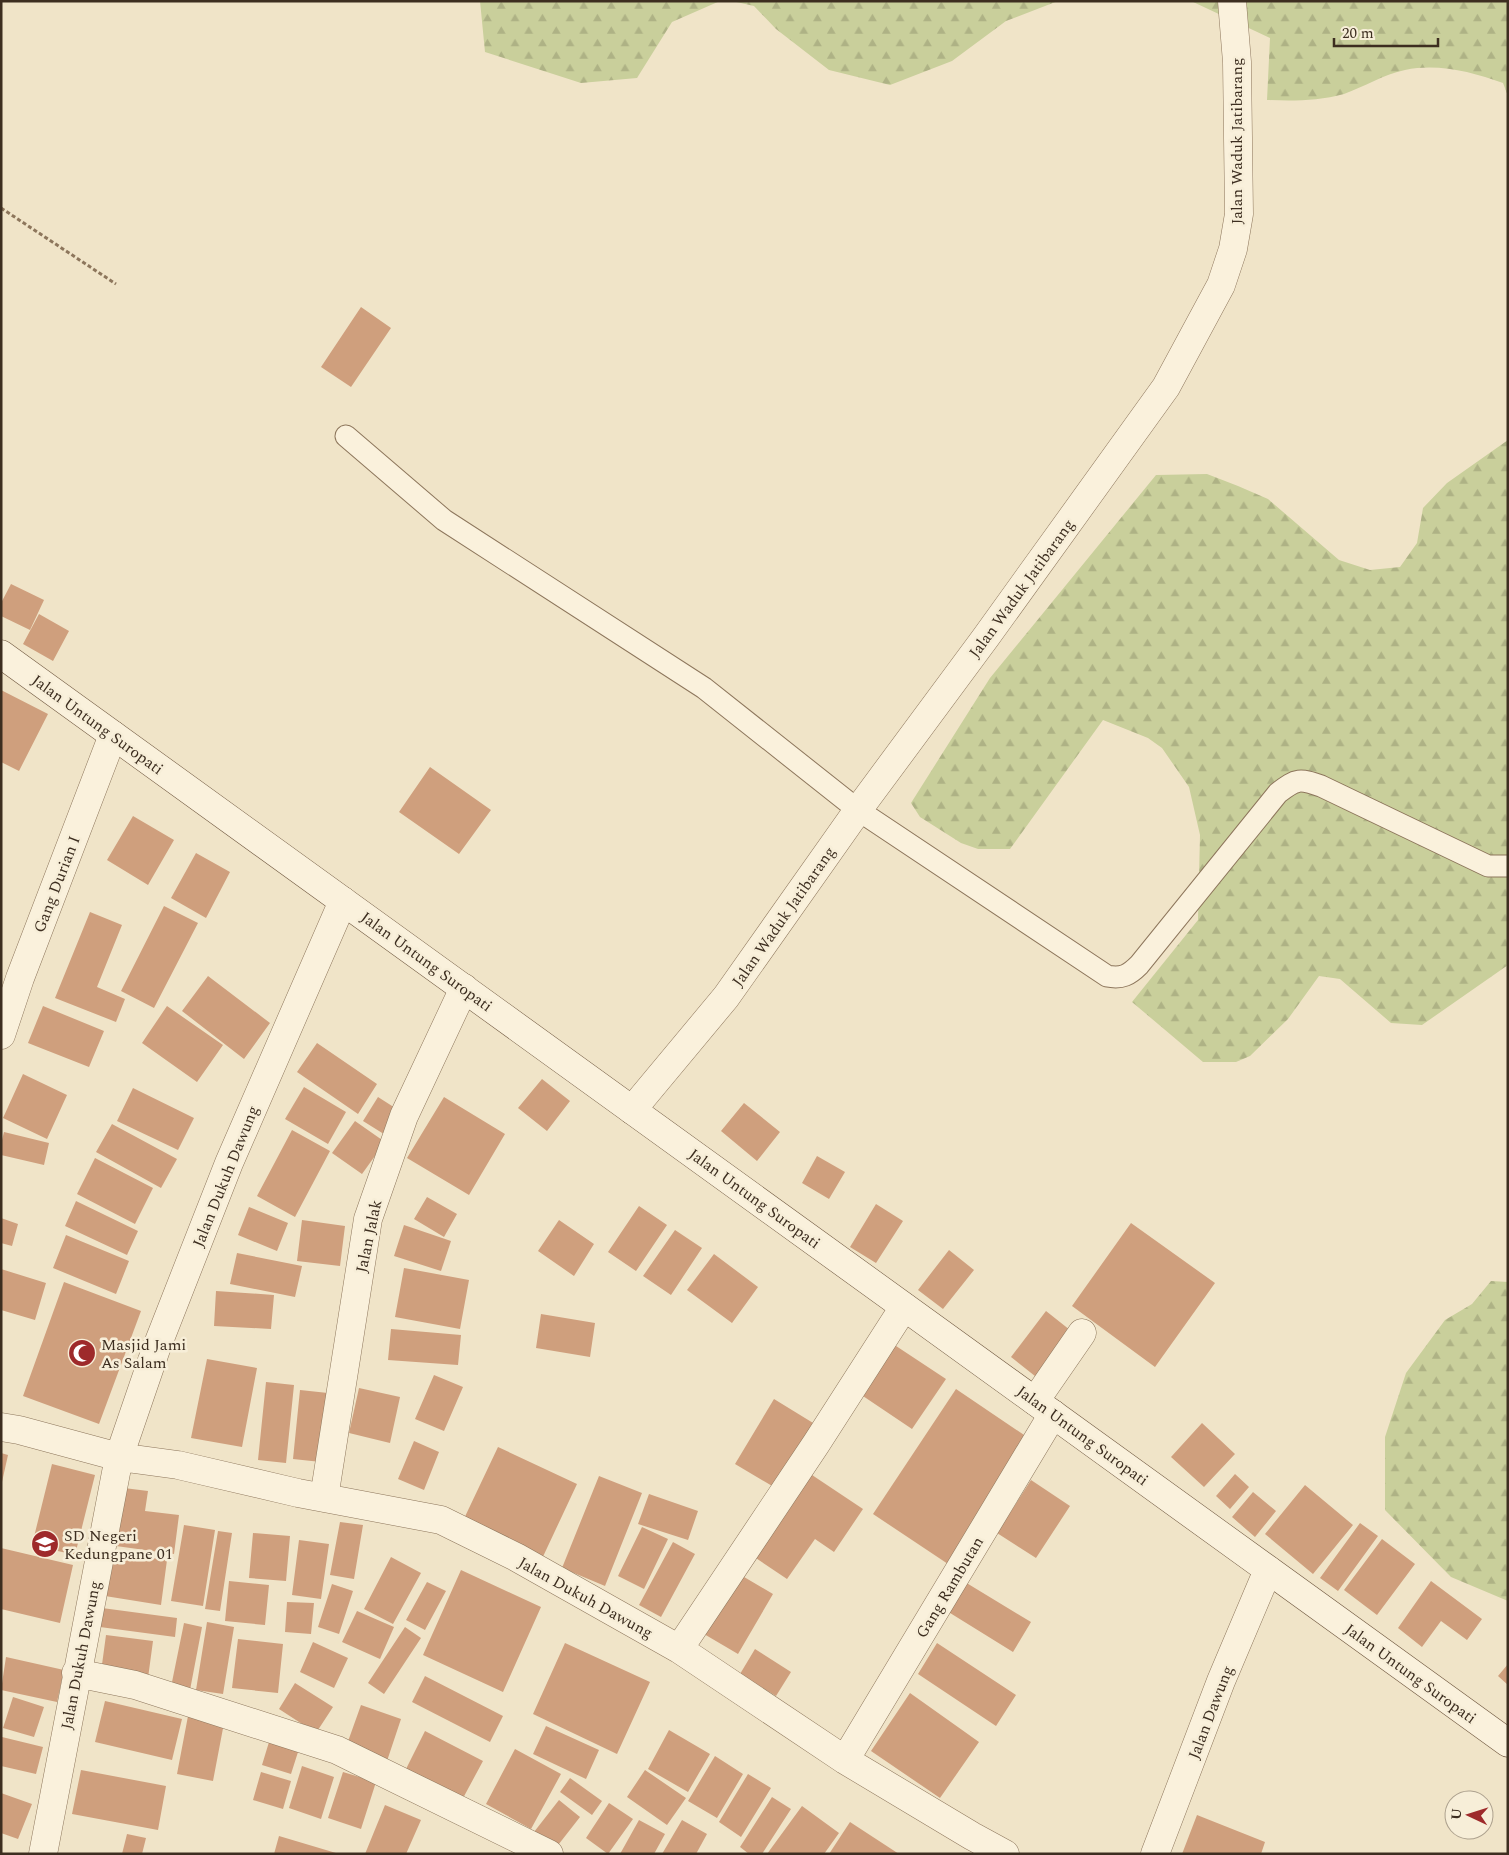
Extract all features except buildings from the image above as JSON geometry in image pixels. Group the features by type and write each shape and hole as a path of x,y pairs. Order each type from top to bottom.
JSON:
{"street":[{"name":"Jalan Waduk Jatibarang","path":"632,1110 726,997 858,810 986,637 1166,387 1221,284 1233,249 1239,214 1237,62 1232,1"},
{"name":"Jalan Untung Suropati","path":"1,654 1508,1743"},
{"name":"Gang Durian I","path":"1,1035 24,969 113,735"},
{"name":"Jalan Dukuh Dawung","path":"43,1854 76,1673 119,1457 156,1350 229,1163 343,901"},
{"name":"Jalan Jalak","path":"324,1498 368,1219 404,1116 464,988"},
{"path":"679,1649 811,1452 904,1307"},
{"name":"Gang Rambutan","path":"845,1760 1044,1407 1082,1334"},
{"name":"Jalan Dukuh Dawung","path":"1,1427 20,1430 119,1457 178,1465 324,1498 441,1520 524,1562 679,1649 845,1760 1004,1854"},
{"name":"Jalan Dawung","path":"1155,1854 1221,1681 1268,1570"},
{"path":"76,1673 135,1685 336,1750 549,1854"}],"lane":[{"path":"346,436 444,520 704,688 858,810 1107,976 1114,978 1129,975 1139,965 1278,793 1288,785 1301,780 1321,786 1488,866 1508,866"}],"path":[{"path":"1,208 116,284"}],"green space":[{"path":"480,1 720,1 672,22 637,78 581,83 485,52"},
{"path":"732,1 1058,1 1006,21 952,61 890,85 829,70 776,29 754,6"},
{"path":"1191,1 1508,1 1508,96 1503,83 1479,75 1442,68 1417,68 1397,72 1344,94 1306,100 1267,100 1270,38"},
{"path":"1508,440 1508,965 1422,1025 1391,1023 1340,979 1319,976 1288,1019 1250,1056 1236,1062 1203,1062 1132,1002 1198,920 1200,835 1189,787 1162,748 1148,738 1103,720 1010,849 978,849 961,843 920,817 911,803 990,678 1156,475 1207,474 1268,499 1339,560 1370,570 1400,567 1417,543 1423,508 1447,483"},
{"path":"1491,1281 1508,1282 1508,1601 1451,1577 1385,1510 1385,1437 1406,1373 1445,1320 1472,1304"}],"place":[{"name":"Masjid Jami As Salam","path":"82,1353"},
{"name":"SD Negeri Kedungpane 01","path":"45,1544"}]}
